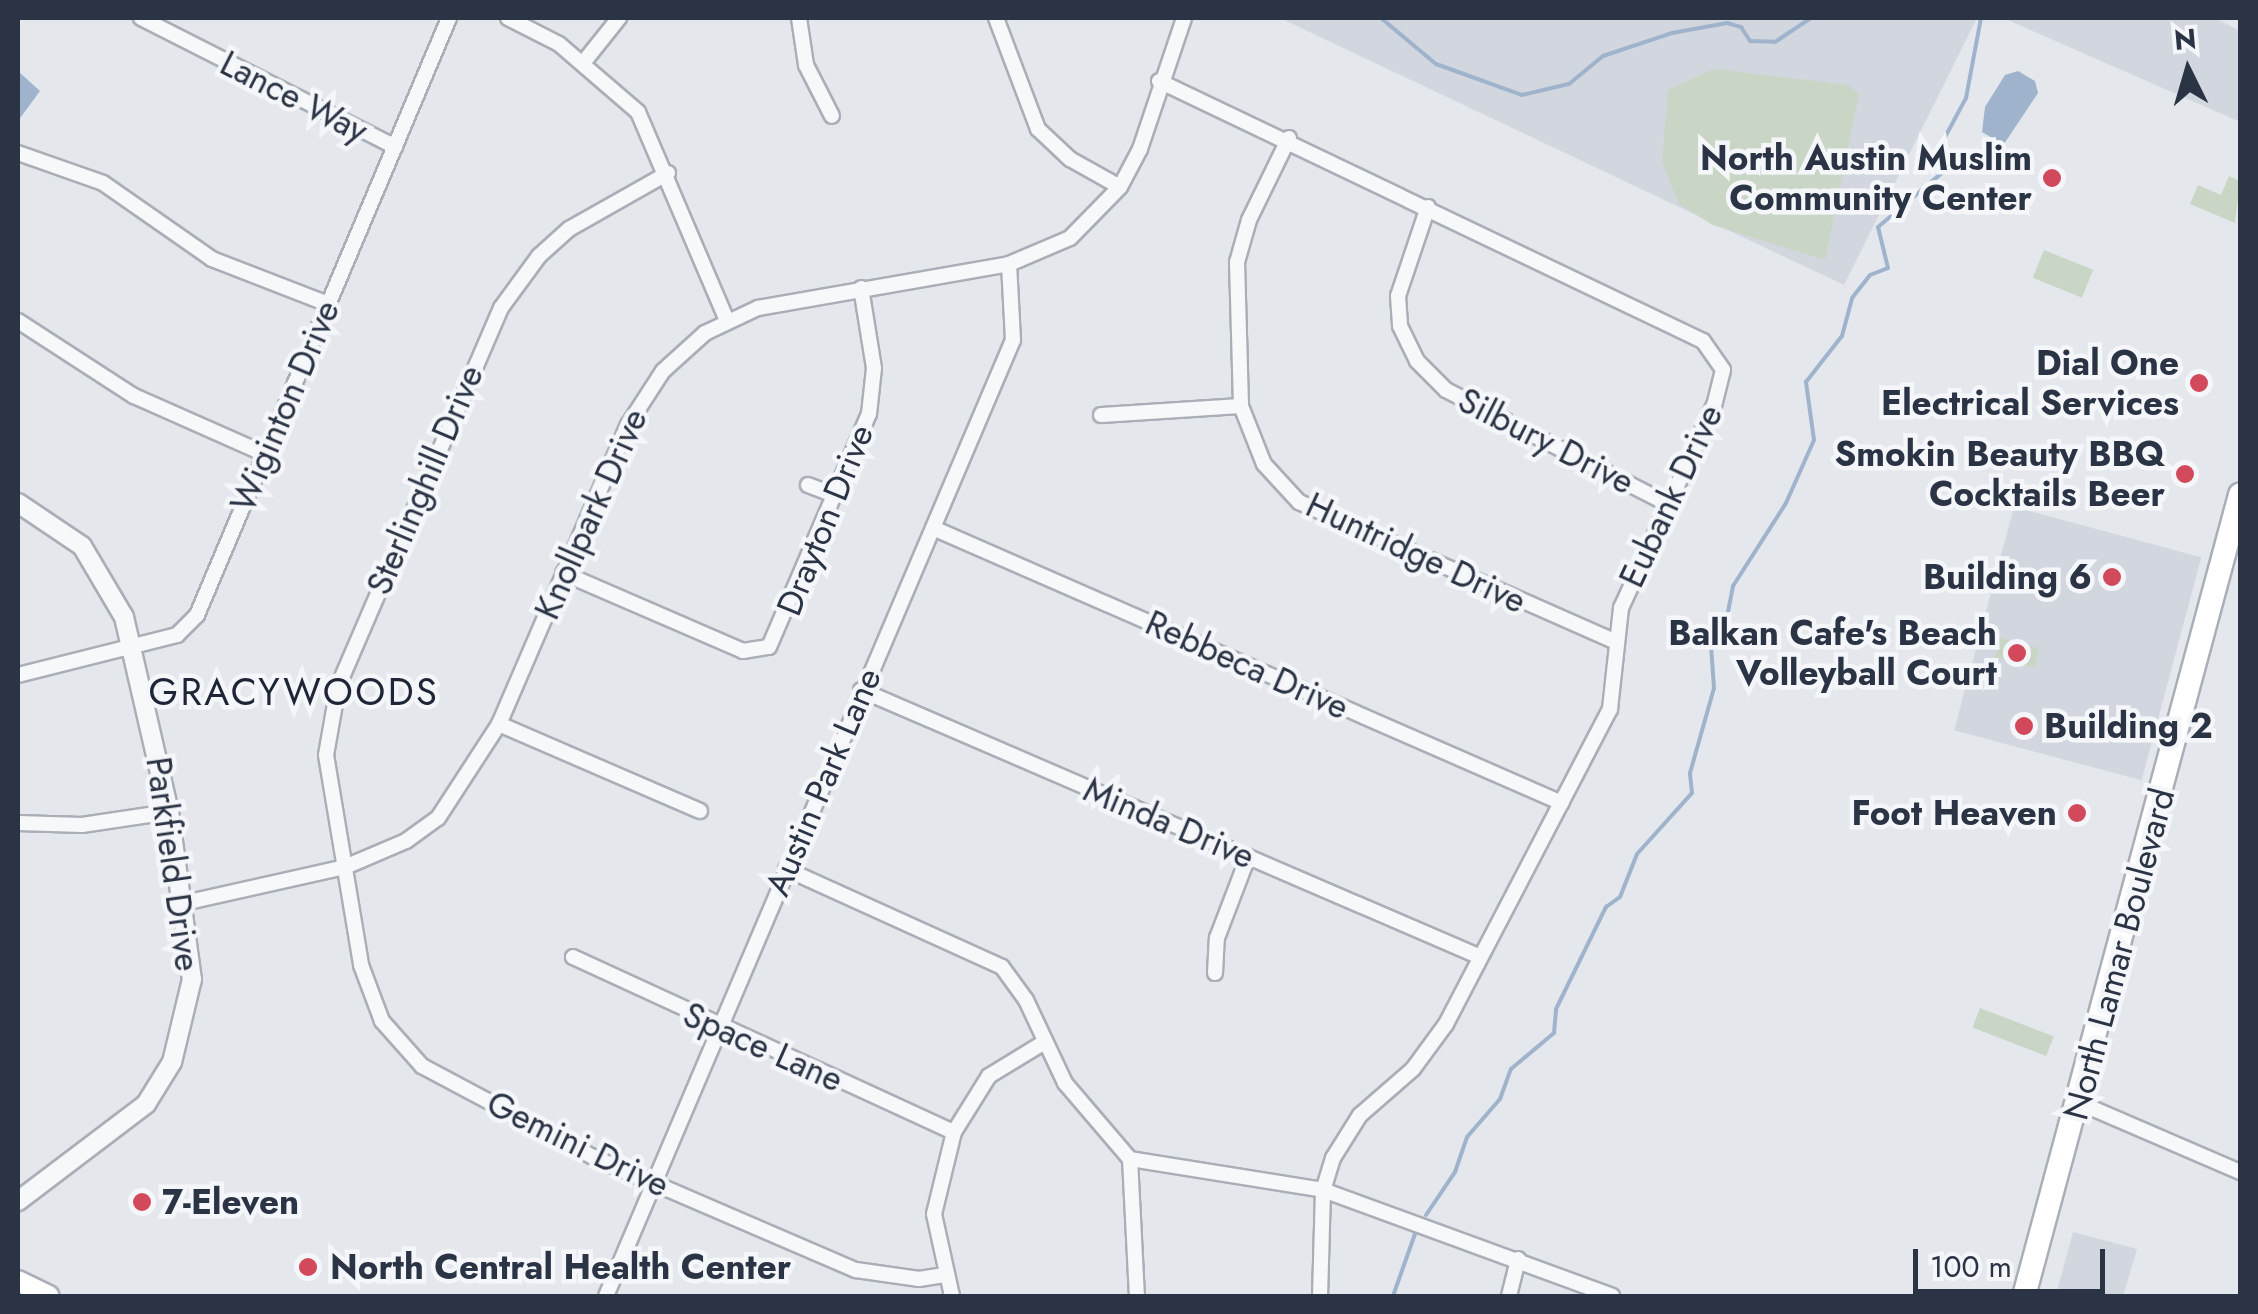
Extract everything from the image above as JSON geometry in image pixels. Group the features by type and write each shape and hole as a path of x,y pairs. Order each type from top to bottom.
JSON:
{"main road":[{"name":"North Lamar Boulevard","path":"2024,1296 2080,1103 2240,495"},
{"path":"18,1281 49,1296"}],"street":[{"name":"Lance Way","path":"141,18 395,147"},
{"name":"Wiginton Drive","path":"18,675 177,636 198,616 449,18"},
{"path":"508,18 583,62 638,112 668,173 727,321"},
{"path":"583,62 619,18"},
{"path":"799,18 806,65 832,116"},
{"path":"996,18 1038,129 1070,160 1120,187"},
{"name":"Knollpark Drive","path":"184,903 345,867 406,841 438,818 499,724 645,395 682,350 727,321 793,299 1009,264 1070,238 1120,187 1140,149 1159,81 1184,18"},
{"name":"Eubank Drive","path":"1159,81 1289,138 1704,342 1718,355 1721,389 1630,580 1616,642 1610,709 1430,1048 1340,1142 1323,1190 1320,1296"},
{"name":"Huntridge Drive","path":"1289,138 1249,220 1237,262 1241,406 1264,464 1300,502 1616,642"},
{"path":"18,153 103,183 212,259 328,304"},
{"name":"Sterlinghill Drive","path":"345,867 326,756 338,686 484,340 539,256 600,207 668,173"},
{"name":"Silbury Drive","path":"1428,207 1398,296 1400,326 1416,360 1446,390 1668,504"},
{"name":"Austin Park Lane","path":"606,1296 1013,340 1009,264"},
{"name":"Drayton Drive","path":"563,574 756,652 779,631 874,390 861,288"},
{"path":"18,320 134,396 265,454"},
{"path":"1101,415 1241,406"},
{"path":"808,486 834,495"},
{"name":"Parkfield Drive","path":"18,502 59,526 102,572 134,649 184,903 189,1008 161,1082 126,1123 18,1201"},
{"name":"Rebbeca Drive","path":"933,528 1562,803"},
{"name":"Minda Drive","path":"861,690 1478,956"},
{"path":"499,724 700,811"},
{"path":"18,823 82,824 169,812"},
{"path":"1214,973 1217,938 1248,857"},
{"name":"Gemini Drive","path":"345,867 361,965 382,1021 422,1066 654,1184 856,1270 919,1279 943,1275"},
{"path":"786,869 1002,967 1026,1000 1064,1083 1130,1160 1137,1296"},
{"name":"Space Lane","path":"573,957 718,1028 954,1132"},
{"path":"952,1296 943,1275 934,1214 954,1132 989,1076 1043,1043"},
{"path":"2080,1103 2240,1172"},
{"path":"1130,1160 1323,1190 1612,1296"},
{"path":"1509,1296 1518,1259"}],"shaded area":[{"path":"1280,18 1977,18 1844,285"},
{"path":"2003,18 2215,18 2240,31 2240,122"},
{"path":"2014,507 2201,557 2142,780 1954,730"},
{"path":"2073,1232 2137,1249 2123,1296 2057,1291"}],"green space":[{"path":"1714,69 1848,85 1859,94 1825,260 1713,225 1679,204 1662,162 1668,90"},
{"path":"2229,176 2240,181 2235,223 2190,204 2198,185 2221,195"},
{"path":"2044,250 2093,270 2082,298 2033,278"},
{"name":"Balkan Cafe's Beach Volleyball Court","path":"2000,638 2040,649 2034,668 1995,657"},
{"path":"1980,1008 2054,1036 2046,1056 1972,1028"}],"water":[{"path":"18,71 40,91 18,121"},
{"path":"2018,71 2035,81 2038,93 1998,153 1999,142 1982,132 1985,107 2005,75"}],"waterway":[{"path":"1381,18 1436,64 1522,95 1569,84 1603,56 1672,33 1727,23 1741,27 1750,41 1775,42 1811,18"},
{"path":"1426,1215 1455,1172 1467,1137 1500,1099 1511,1069 1554,1033 1556,1009 1606,907 1620,897 1637,854 1692,793 1690,773 1714,688 1711,645 1727,617 1733,586 1786,503 1814,440 1806,382 1842,336 1852,298 1870,275 1888,268 1878,227 1943,172 1944,139 1966,98 1981,18"},
{"path":"1393,1296 1415,1234"}],"place":[{"name":"North Austin Muslim Community Center","path":"2052,178"},
{"name":"Dial One Electrical Services","path":"2199,383"},
{"name":"Smokin Beauty BBQ Cocktails Beer","path":"2185,474"},
{"name":"Building 6","path":"2112,577"},
{"name":"Balkan Cafe's Beach Volleyball Court","path":"2017,653"},
{"name":"Building 2","path":"2024,726"},
{"name":"Foot Heaven","path":"2077,813"},
{"name":"7-Eleven","path":"142,1202"},
{"name":"North Central Health Center","path":"308,1267"}],"district":[{"name":"GRACYWOODS","path":"294,692"}]}
